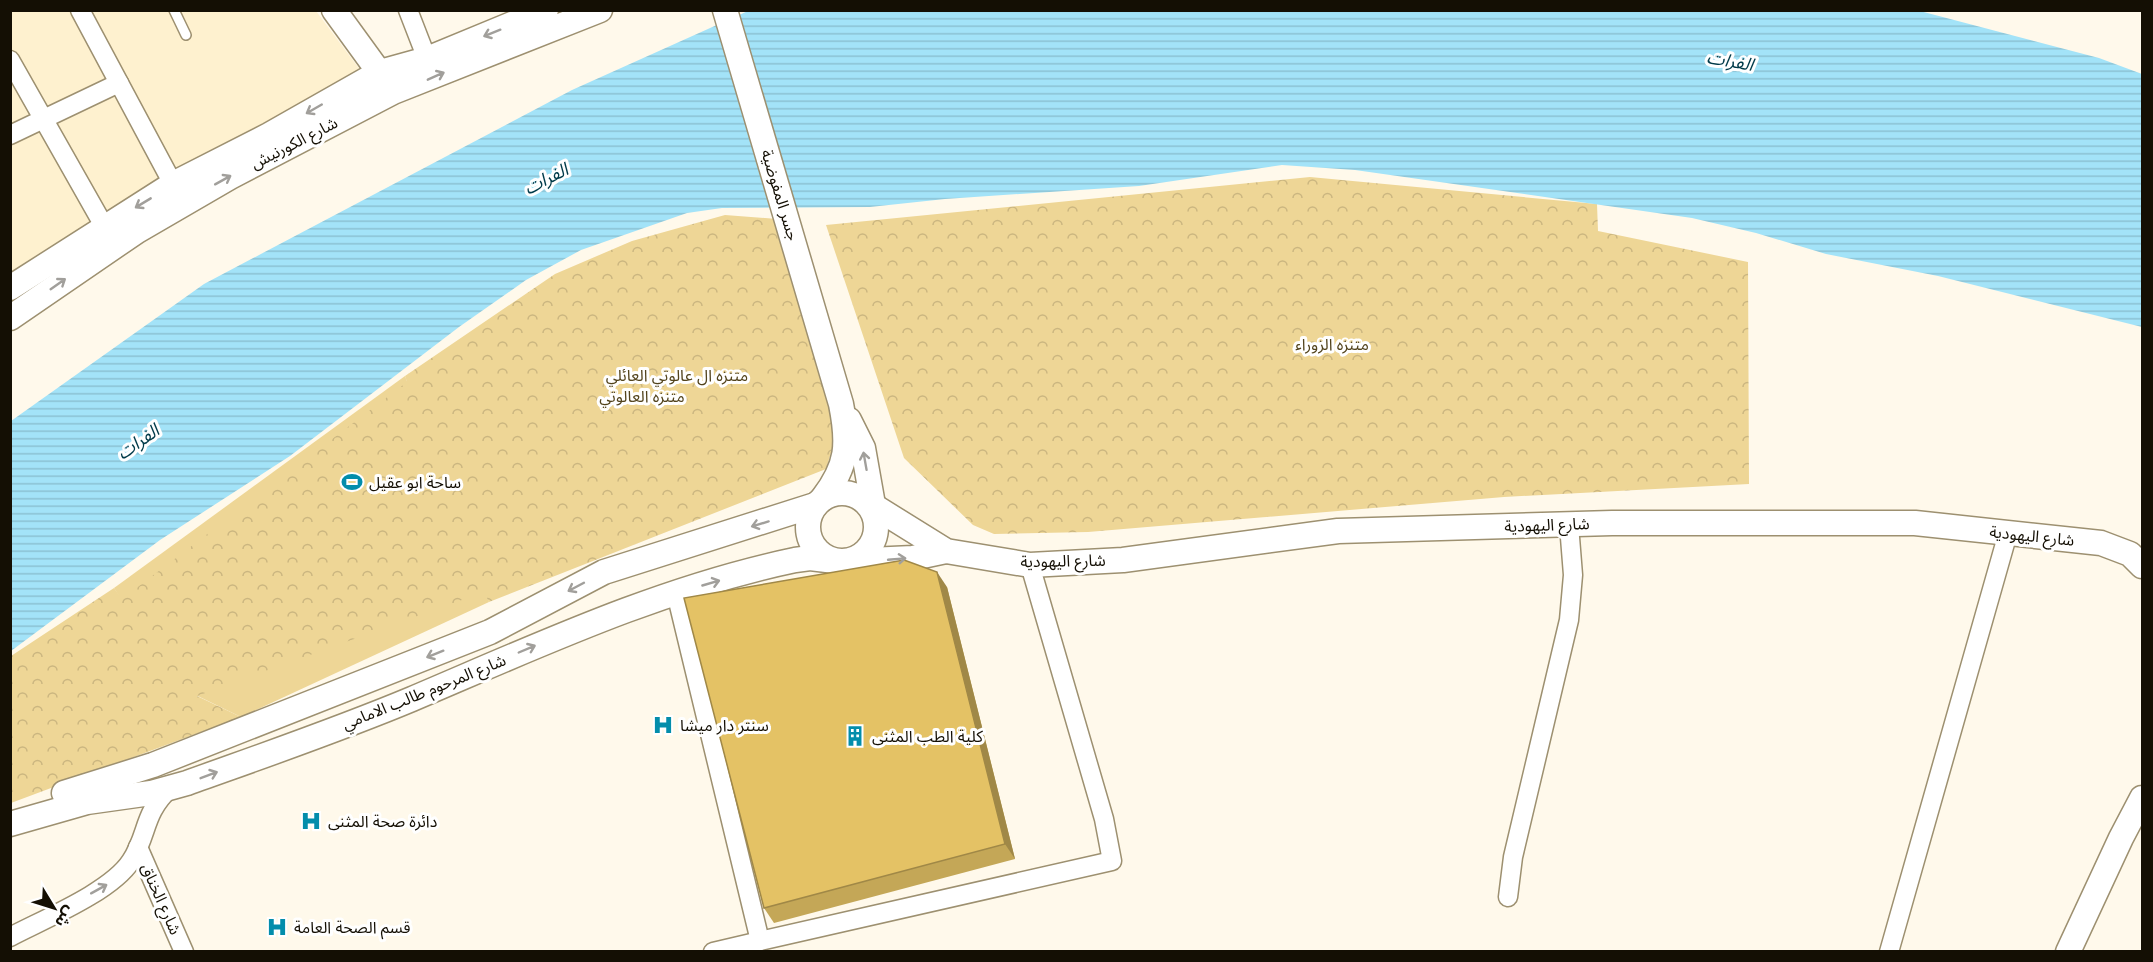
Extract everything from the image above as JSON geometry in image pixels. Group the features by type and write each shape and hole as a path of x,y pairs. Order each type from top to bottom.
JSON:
{"street":[{"path":"80,10 173,184"},
{"path":"334,10 393,92"},
{"path":"408,10 427,59"},
{"name":"شارع الكورنيش","path":"10,288 173,184 269,135 380,72 427,59 546,10"},
{"name":"شارع الكورنيش","path":"10,318 92,260 173,208 393,92 600,10"},
{"name":"جسر المفوضية","path":"725,10 836,379 841,404"},
{"path":"10,60 104,226"},
{"path":"10,135 119,83"},
{"path":"841,404 863,448 873,541 858,557 841,561 824,557 809,539 809,515 833,484 846,452 847,435 841,404"},
{"path":"819,501 843,492 946,550"},
{"name":"شارع المرحوم طالب الامامي","path":"10,810 153,765 490,632 604,572 819,501"},
{"name":"شارع اليهودية","path":"946,550 1030,565 1123,560 1338,531 1569,525 1915,523 2101,543 2130,554 2142,566"},
{"path":"1508,897 1513,857 1569,620 1573,575 1569,525"},
{"path":"1888,951 2008,533"},
{"name":"شارع المرحوم طالب الامامي","path":"10,824 87,802 161,791 409,700 598,619 676,593 781,563 810,558 841,561 913,558 946,550"},
{"path":"713,951 1112,861 1104,819 1030,565"},
{"path":"676,593 760,941"},
{"path":"10,937 107,885 125,869 138,847 148,816 161,791 142,787 140,778 153,765"},
{"path":"2068,951 2142,798"},
{"name":"شارع الخناق","path":"138,847 184,951"}],"lane":[{"path":"174,10 186,35"}],"shaded area":[{"path":"11,11 316,11 364,75 11,281"}],"green space":[{"name":"متنزه الزوراء","path":"1310,177 1597,204 1598,231 1748,262 1749,484 1504,497 1088,532 994,534 973,525 904,458 826,225"},
{"name":"متنزه العالوتي","path":"725,215 777,219 841,420 826,469 489,602 484,592 197,696 241,717 11,803 11,656 114,588 122,599 407,382 405,376 555,274 632,241"},
{"name":"ساحة ابو عقيل","path":"405,376 489,602 241,717 175,685 114,588"}],"water":[{"name":"الفرات","path":"1916,10 2099,58 2142,74 2142,327 1938,276 1826,254 1756,233 1692,218 1355,170 1282,165 1139,186 945,199 870,207 722,208 687,213 581,250 526,280 459,327 290,456 160,540 11,651 11,421 204,284 572,90 748,11"}],"building":[{"name":"كلية الطب المثنى","path":"904,560 937,572 1005,844 764,908 684,598"}],"place":[{"name":"ساحة ابو عقيل","path":"352,482"},
{"name":"سنتر دار ميشا","path":"663,725"},
{"name":"كلية الطب المثنى","path":"855,736"},
{"name":"دائرة صحة المثنى","path":"311,821"},
{"name":"قسم الصحة العامة","path":"277,927"}],"park label":[{"name":"متنزه ال عالوتي العائلي","path":"677,375"}]}
